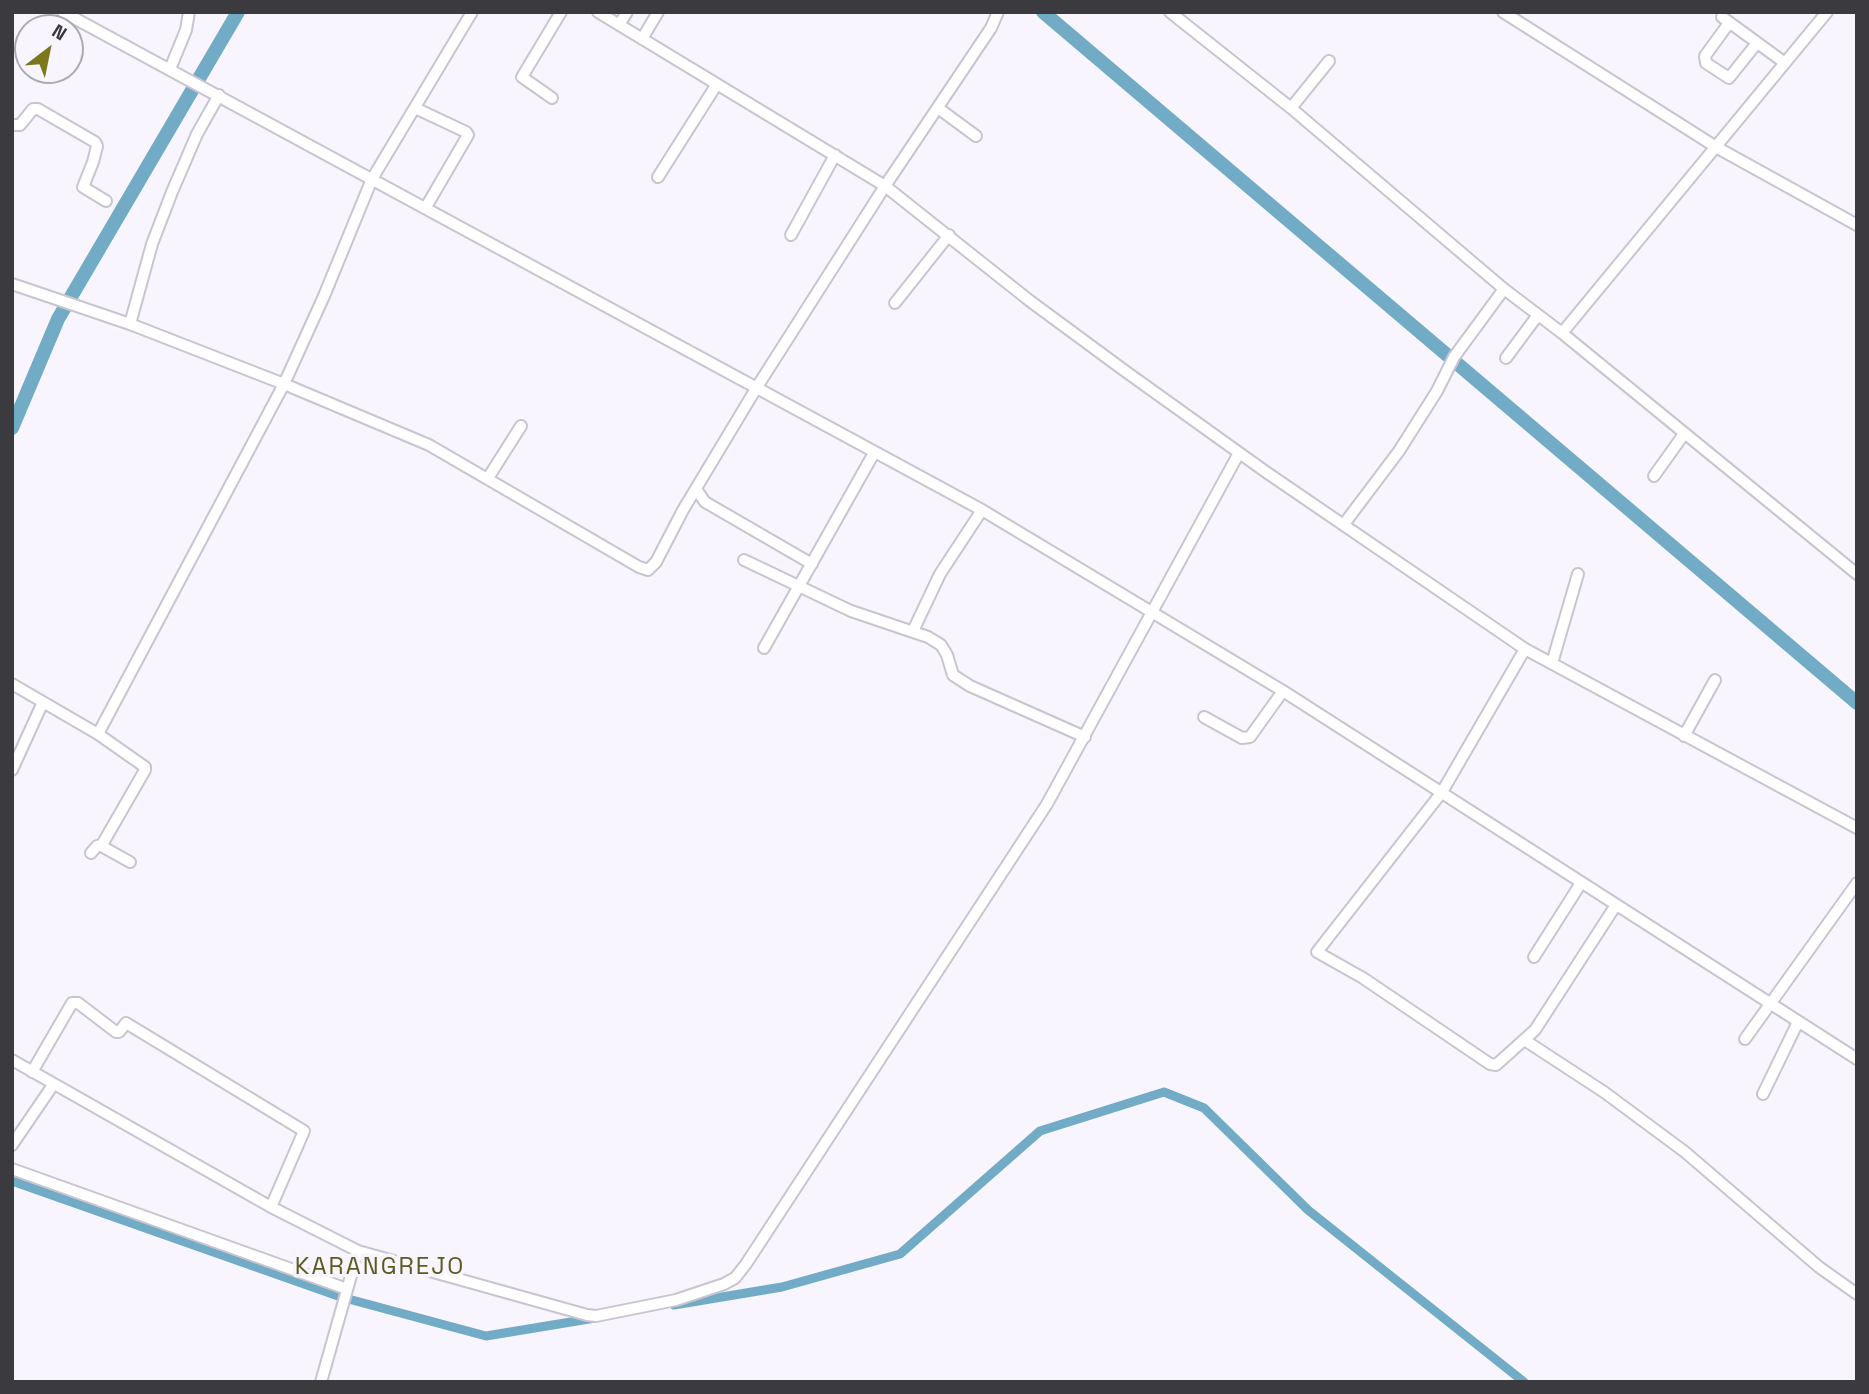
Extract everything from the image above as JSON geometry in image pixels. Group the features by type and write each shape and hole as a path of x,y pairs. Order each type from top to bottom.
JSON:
{"street":[{"path":"170,69 186,30 189,12"},
{"path":"98,734 284,384 314,321 372,178 472,12"},
{"path":"552,98 522,77 561,12"},
{"path":"598,12 885,186 1030,301 1239,453 1525,649 1857,828"},
{"path":"619,25 627,12"},
{"path":"642,39 657,12"},
{"path":"12,284 130,324 284,384 429,445 639,567 649,570 757,387 885,186 991,28 998,12"},
{"path":"1170,12 1291,108 1504,289 1562,333 1857,575"},
{"path":"1503,12 1716,147 1857,225"},
{"path":"1562,333 1827,12"},
{"path":"84,18 170,69 982,510 1283,691 1857,1059"},
{"path":"1757,43 1729,78 1706,63 1705,56 1726,20 1784,63"},
{"path":"1291,108 1329,61"},
{"path":"658,177 717,84"},
{"path":"130,324 152,244 214,93"},
{"path":"12,125 20,125 33,108 38,109 95,142 97,146 93,162 82,184 91,193 106,201"},
{"path":"415,108 468,135 426,207"},
{"path":"938,108 976,136"},
{"path":"791,235 835,155"},
{"path":"895,303 949,235"},
{"path":"1344,524 1399,451 1448,371 1454,356 1504,289"},
{"path":"1506,358 1538,315"},
{"path":"488,478 520,426"},
{"path":"1654,476 1684,434"},
{"path":"764,648 874,453"},
{"path":"12,1060 271,1207 358,1251 587,1315 604,1315 676,1300 735,1278 1047,804 1239,453"},
{"path":"696,489 711,506 812,564"},
{"path":"913,631 945,565 982,510"},
{"path":"744,561 851,611 913,631 941,645 947,654 953,675 970,686 1085,737"},
{"path":"1552,663 1578,574"},
{"path":"1525,649 1442,793 1317,952 1363,978 1490,1064 1500,1063 1526,1041 1545,1016 1616,905"},
{"path":"1685,736 1716,680"},
{"path":"12,684 98,734 146,769 102,845 97,846 92,853"},
{"path":"1204,717 1242,738 1250,737 1283,691"},
{"path":"12,770 43,702"},
{"path":"102,845 130,862"},
{"path":"1534,957 1581,883"},
{"path":"1745,1039 1857,883"},
{"path":"32,1072 72,1003 78,1003 116,1032 126,1023 304,1131 271,1207"},
{"path":"1763,1094 1798,1022"},
{"path":"1526,1041 1604,1092 1685,1152 1819,1266 1857,1294"},
{"path":"12,1145 53,1085"},
{"path":"12,1170 345,1294"},
{"path":"321,1382 358,1251"}],"waterway":[{"path":"12,428 58,319 238,12"},
{"path":"1043,12 1857,703"},
{"path":"674,1305 782,1287 900,1254 1040,1131 1164,1092 1204,1108 1308,1210 1524,1382"},
{"path":"12,1181 341,1297 486,1336 595,1318"}],"district":[{"name":"KARANGREJO","path":"380,1267"}]}
